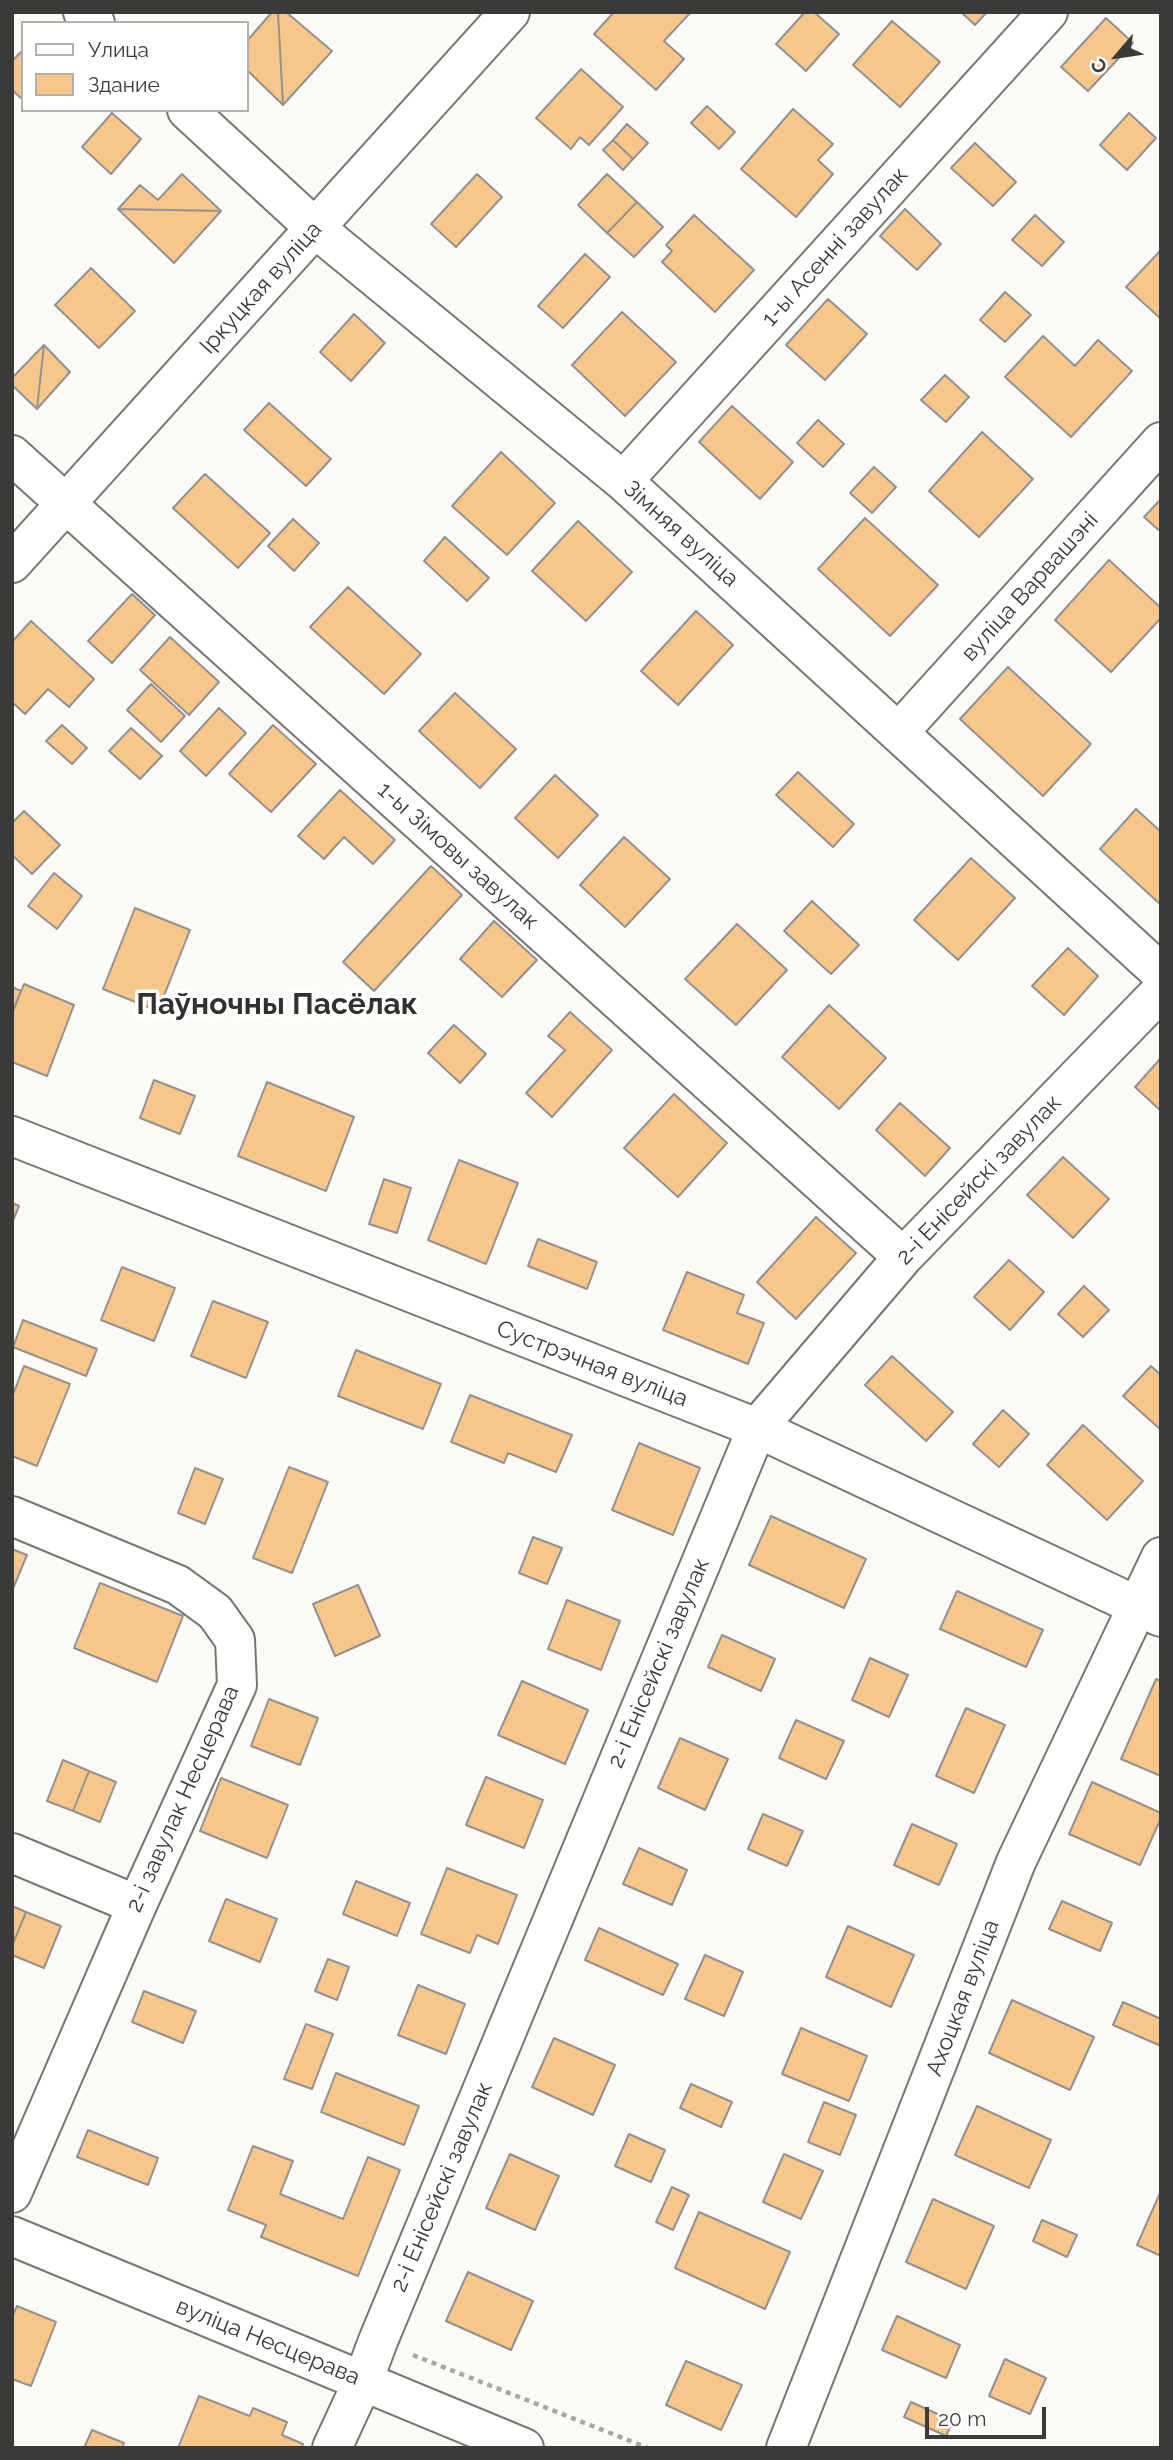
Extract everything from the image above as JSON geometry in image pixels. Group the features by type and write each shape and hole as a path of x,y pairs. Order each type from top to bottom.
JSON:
{"street":[{"name":"Іркуцкая вуліца","path":"12,563 510,12"},
{"name":"1-ы Асенні завулак","path":"623,481 1048,12"},
{"name":"Зімняя вуліца","path":"189,112 315,228 623,481 1161,973"},
{"name":"вуліца Варвашэні","path":"899,732 1161,442"},
{"name":"1-ы Зімовы завулак","path":"12,455 903,1257"},
{"name":"2-і Енісейскі завулак","path":"332,2448 363,2381 757,1428 903,1257 1161,991"},
{"name":"Сустрэчная вуліца","path":"12,1136 757,1428 1148,1611"},
{"name":"2-і завулак Несцерава","path":"12,1516 178,1585 215,1612 235,1640 237,1685 137,1905 12,2193"},
{"name":"Ахоцкая вуліца","path":"786,2448 1016,1862 1148,1611 1161,1557"},
{"path":"12,1853 137,1905"},
{"name":"вуліца Несцерава","path":"12,2236 524,2448"}],"building":[{"path":"272,12 278,12 283,105 248,71 248,40"},
{"path":"278,12 286,12 332,51 283,105"},
{"path":"614,12 691,12 664,41 684,59 656,90 594,34"},
{"path":"805,12 814,12 839,34 806,71 776,44"},
{"path":"961,12 987,12 975,25"},
{"path":"1106,18 1133,43 1088,91 1061,67"},
{"path":"892,21 940,62 900,107 853,65"},
{"path":"21,52 21,98 12,90 12,61"},
{"path":"581,69 623,107 589,145 580,137 571,149 536,118"},
{"path":"707,106 735,132 719,149 691,123"},
{"path":"793,109 833,144 818,160 833,174 796,217 741,169"},
{"path":"112,113 141,139 111,174 82,147"},
{"path":"1129,113 1156,138 1127,170 1100,145"},
{"path":"627,124 648,143 633,159 613,140"},
{"path":"613,140 633,159 623,170 603,150"},
{"path":"975,143 1016,182 993,206 951,168"},
{"path":"182,174 221,211 118,209 140,185 158,200"},
{"path":"477,174 502,197 456,247 431,224"},
{"path":"607,174 637,202 607,233 578,205"},
{"path":"637,202 663,227 634,257 607,233"},
{"path":"118,209 221,211 174,263"},
{"path":"905,209 941,244 917,270 880,236"},
{"path":"694,215 754,270 715,312 662,262 672,251 666,245"},
{"path":"1035,215 1064,242 1042,266 1012,240"},
{"path":"1161,250 1161,319 1126,287"},
{"path":"585,254 610,277 563,328 538,306"},
{"path":"91,268 135,311 99,348 55,305"},
{"path":"1005,292 1031,315 1005,342 980,320"},
{"path":"828,299 867,334 825,380 786,345"},
{"path":"622,312 676,362 625,416 572,365"},
{"path":"354,314 385,343 351,381 320,352"},
{"path":"1043,336 1075,366 1098,340 1132,371 1071,437 1005,377"},
{"path":"44,345 70,372 37,409"},
{"path":"44,345 37,409 12,385 12,378"},
{"path":"945,375 969,397 946,422 921,400"},
{"path":"269,403 331,459 306,486 244,430"},
{"path":"732,406 793,462 760,499 699,442"},
{"path":"818,420 844,444 823,467 797,443"},
{"path":"982,432 1033,479 979,537 929,491"},
{"path":"501,452 555,503 507,555 452,506"},
{"path":"874,467 896,487 872,513 850,493"},
{"path":"205,474 270,533 238,568 173,508"},
{"path":"1161,499 1161,532 1144,517"},
{"path":"865,518 938,585 890,636 818,569"},
{"path":"293,519 319,543 294,571 268,546"},
{"path":"578,521 632,572 586,621 532,571"},
{"path":"445,537 489,578 467,601 424,561"},
{"path":"1109,560 1161,608 1161,618 1111,672 1055,620"},
{"path":"348,587 421,654 384,694 310,627"},
{"path":"132,594 155,615 112,663 88,641"},
{"path":"696,611 733,645 678,705 641,671"},
{"path":"31,621 94,679 69,707 48,689 25,714 12,702 12,642"},
{"path":"170,637 219,682 189,715 140,670"},
{"path":"1008,667 1091,744 1043,796 960,719"},
{"path":"151,684 185,716 161,742 127,710"},
{"path":"455,693 516,749 480,788 419,731"},
{"path":"219,708 246,733 206,776 180,751"},
{"path":"62,725 87,748 72,764 46,741"},
{"path":"273,725 316,764 271,812 229,774"},
{"path":"131,728 162,756 140,779 109,751"},
{"path":"798,772 854,824 833,847 776,795"},
{"path":"555,775 598,815 558,858 515,818"},
{"path":"340,790 395,840 373,864 344,837 324,859 298,836"},
{"path":"1136,809 1161,832 1161,905 1100,849"},
{"path":"24,811 60,845 32,874 12,855 12,823"},
{"path":"624,837 670,879 625,927 580,885"},
{"path":"971,858 1015,898 958,960 914,920"},
{"path":"431,866 462,895 374,991 343,962"},
{"path":"54,873 82,896 57,929 28,906"},
{"path":"812,901 859,945 831,974 784,931"},
{"path":"135,908 190,930 158,1011 103,989"},
{"path":"494,921 537,960 502,997 460,959"},
{"path":"737,924 787,970 736,1025 685,979"},
{"path":"1068,948 1098,976 1064,1015 1032,986"},
{"path":"24,984 74,1005 47,1076 12,1062 12,1014"},
{"path":"12,987 21,991 12,1013"},
{"path":"829,1005 886,1058 839,1109 782,1057"},
{"path":"570,1012 612,1050 552,1117 526,1093 565,1050 548,1036"},
{"path":"454,1025 486,1054 460,1083 428,1053"},
{"path":"1161,1058 1161,1111 1135,1087"},
{"path":"154,1080 195,1096 180,1134 140,1118"},
{"path":"267,1082 354,1117 326,1191 238,1156"},
{"path":"674,1094 727,1143 678,1197 624,1148"},
{"path":"900,1103 950,1148 925,1176 876,1130"},
{"path":"1063,1157 1109,1199 1073,1238 1027,1195"},
{"path":"459,1160 518,1183 486,1264 428,1240"},
{"path":"384,1179 411,1188 397,1233 369,1224"},
{"path":"12,1203 19,1206 12,1223"},
{"path":"816,1217 856,1253 796,1319 757,1282"},
{"path":"538,1239 597,1262 587,1289 528,1266"},
{"path":"1009,1260 1044,1292 1010,1330 974,1297"},
{"path":"122,1267 175,1288 154,1341 101,1320"},
{"path":"687,1272 744,1295 737,1313 764,1323 748,1364 663,1330"},
{"path":"1084,1286 1109,1310 1083,1337 1058,1314"},
{"path":"213,1301 268,1322 246,1378 191,1356"},
{"path":"23,1320 97,1349 86,1376 13,1347"},
{"path":"356,1350 441,1384 423,1429 338,1396"},
{"path":"892,1356 953,1412 926,1441 865,1385"},
{"path":"24,1366 70,1384 37,1466 12,1456 12,1397"},
{"path":"1151,1366 1161,1375 1161,1430 1123,1396"},
{"path":"470,1395 572,1435 556,1472 508,1453 504,1463 451,1442"},
{"path":"1003,1410 1029,1434 999,1467 973,1444"},
{"path":"1083,1425 1143,1481 1107,1520 1047,1465"},
{"path":"639,1443 700,1468 673,1535 612,1510"},
{"path":"289,1467 328,1482 292,1573 253,1558"},
{"path":"195,1468 223,1479 205,1524 178,1513"},
{"path":"771,1516 866,1559 844,1608 749,1565"},
{"path":"533,1537 562,1548 547,1584 519,1573"},
{"path":"12,1549 27,1555 12,1591"},
{"path":"100,1583 183,1616 157,1682 74,1648"},
{"path":"358,1585 380,1636 335,1656 313,1604"},
{"path":"957,1591 1043,1630 1026,1667 940,1629"},
{"path":"567,1600 620,1621 601,1670 548,1649"},
{"path":"722,1635 775,1659 761,1691 708,1667"},
{"path":"870,1658 908,1675 889,1717 852,1700"},
{"path":"1156,1679 1161,1681 1161,1776 1121,1759"},
{"path":"522,1681 588,1710 565,1764 498,1735"},
{"path":"269,1699 318,1718 300,1765 251,1746"},
{"path":"966,1708 1005,1725 974,1793 936,1776"},
{"path":"796,1720 844,1741 826,1779 779,1758"},
{"path":"680,1738 728,1759 705,1810 658,1788"},
{"path":"63,1760 89,1771 73,1811 47,1801"},
{"path":"89,1771 116,1782 100,1822 73,1811"},
{"path":"486,1777 543,1800 524,1848 466,1825"},
{"path":"221,1778 288,1805 267,1858 200,1831"},
{"path":"1092,1782 1161,1813 1140,1865 1069,1834"},
{"path":"763,1814 803,1831 787,1866 748,1849"},
{"path":"912,1824 957,1844 939,1885 894,1865"},
{"path":"639,1848 687,1870 672,1905 623,1884"},
{"path":"447,1868 517,1895 498,1944 477,1935 470,1953 421,1934"},
{"path":"356,1881 410,1903 397,1936 343,1914"},
{"path":"226,1899 277,1919 260,1962 209,1941"},
{"path":"1062,1901 1112,1923 1100,1951 1049,1929"},
{"path":"12,1906 26,1912 12,1946"},
{"path":"26,1912 61,1926 44,1968 12,1955 12,1946"},
{"path":"848,1926 914,1955 891,2007 826,1977"},
{"path":"599,1928 678,1964 663,1995 585,1960"},
{"path":"705,1955 743,1972 724,2016 685,1999"},
{"path":"328,1959 349,1967 337,2000 315,1991"},
{"path":"418,1985 465,2004 446,2054 398,2035"},
{"path":"144,1991 196,2011 183,2043 132,2022"},
{"path":"1012,2000 1094,2037 1070,2090 989,2053"},
{"path":"1123,2002 1161,2019 1161,2046 1113,2025"},
{"path":"306,2024 333,2034 312,2089 284,2079"},
{"path":"801,2028 867,2056 849,2101 782,2074"},
{"path":"554,2038 615,2065 593,2115 532,2087"},
{"path":"336,2073 419,2106 404,2145 321,2112"},
{"path":"691,2084 732,2102 721,2127 680,2108"},
{"path":"824,2102 856,2115 840,2155 808,2142"},
{"path":"977,2106 1051,2140 1029,2188 955,2155"},
{"path":"88,2130 158,2158 148,2185 77,2157"},
{"path":"629,2134 665,2150 651,2182 615,2166"},
{"path":"253,2146 293,2161 280,2194 343,2219 368,2157 400,2170 358,2276 261,2237 266,2225 228,2210"},
{"path":"510,2154 559,2176 535,2230 486,2208"},
{"path":"784,2154 823,2171 801,2219 763,2202"},
{"path":"672,2187 689,2195 673,2230 656,2222"},
{"path":"1161,2193 1161,2256 1137,2245"},
{"path":"933,2199 994,2226 966,2289 906,2262"},
{"path":"699,2212 790,2252 765,2309 675,2268"},
{"path":"1042,2220 1077,2235 1067,2257 1033,2241"},
{"path":"468,2272 533,2301 511,2350 446,2321"},
{"path":"17,2306 56,2322 31,2386 12,2379 12,2317"},
{"path":"897,2316 960,2345 946,2378 882,2350"},
{"path":"1005,2359 1046,2378 1030,2414 989,2396"},
{"path":"686,2361 742,2385 721,2430 666,2405"},
{"path":"199,2396 250,2416 253,2408 287,2422 282,2435 303,2444 301,2448 178,2448"},
{"path":"911,2402 953,2421 946,2436 904,2417"},
{"path":"92,2430 124,2443 122,2448 84,2448"}],"district":[{"name":"Паўночны Пасёлак","path":"277,1005"}]}
